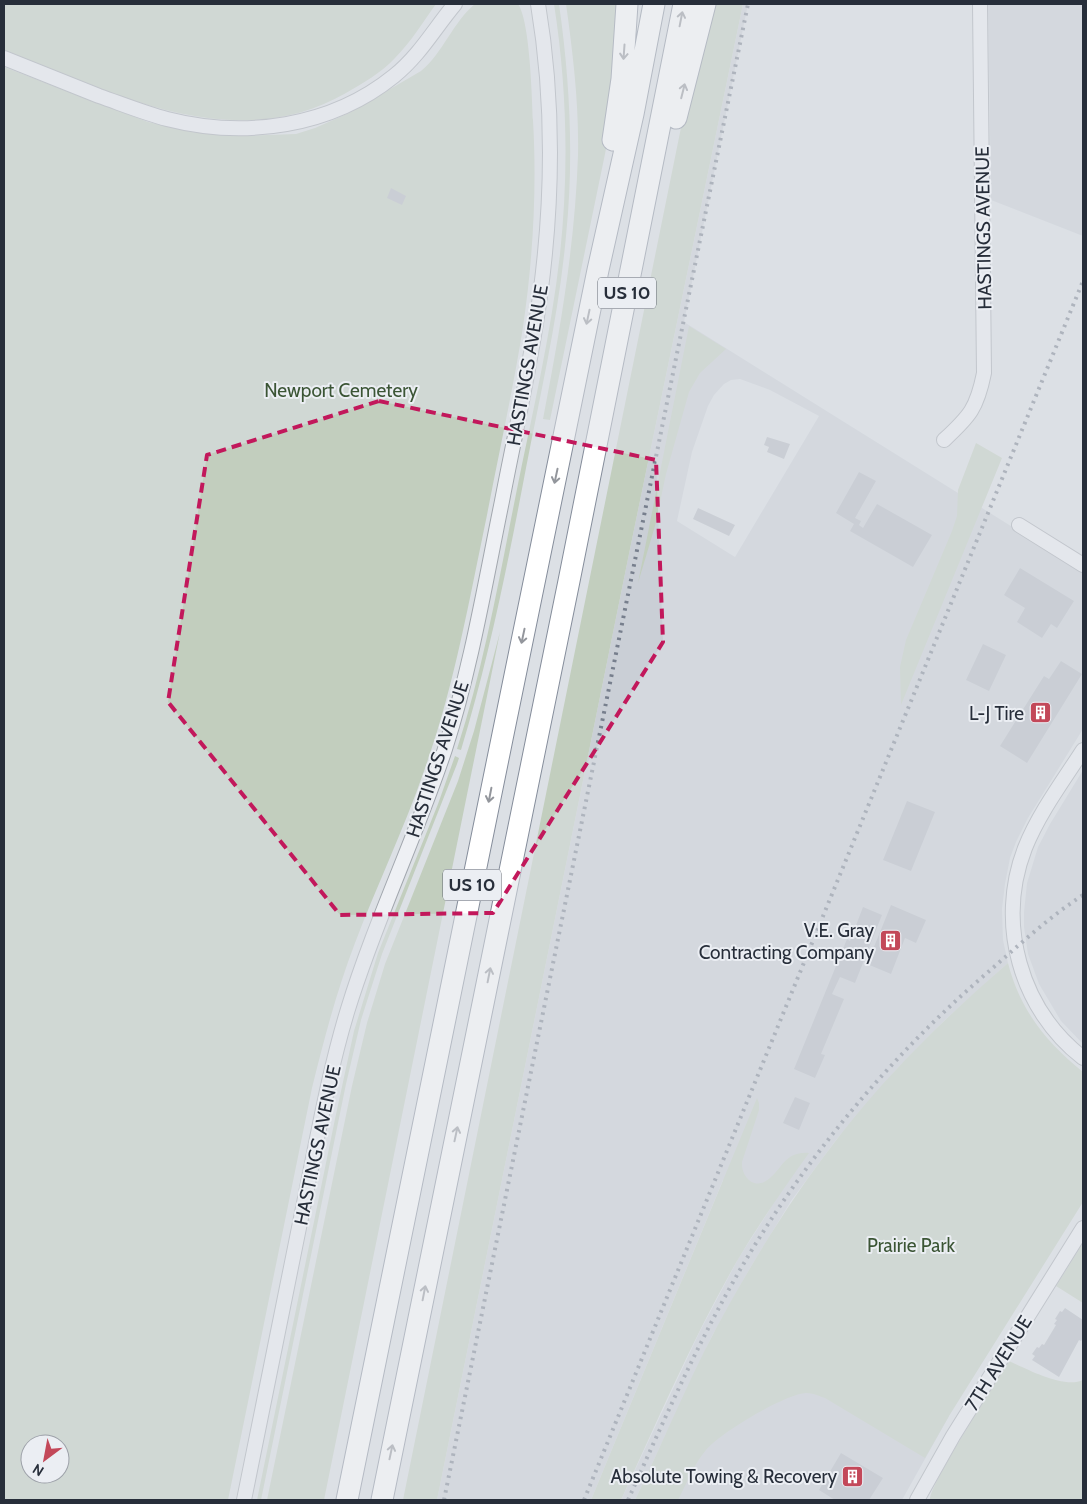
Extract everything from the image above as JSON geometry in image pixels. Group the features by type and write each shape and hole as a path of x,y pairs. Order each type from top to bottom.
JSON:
{"highway":[{"path":"598,270 595,240 622,79 627,4"},
{"name":"US 10","path":"347,1500 598,270 633,114 654,4"},
{"name":"US 10","path":"382,1500 684,4"},
{"path":"569,581 612,423 655,209 705,4"}],"street":[{"path":"4,58 113,101 167,119 196,125 226,128 270,127 296,123 322,115 346,105 381,86 416,55 455,4"},
{"name":"HASTINGS AVENUE","path":"244,1500 337,1050 365,956 429,794 460,699 474,639 530,361 544,262 549,186 550,137 547,82 538,4"},
{"name":"HASTINGS AVENUE","path":"944,440 970,413 979,396 984,373 980,4"},
{"path":"1019,525 1083,564"},
{"path":"1083,750 1036,826 1021,861 1013,901 1013,930 1024,980 1040,1011 1062,1039 1083,1058"},
{"name":"7TH AVENUE","path":"917,1500 953,1436 1083,1228"}],"highlighted area":[{"path":"379,401 656,460 663,642 493,913 340,915 168,702 207,455"}],"shaded area":[{"path":"743,4 748,4 684,322 1083,571 1083,729 1028,818 1010,858 1002,909 1003,940 1008,963 945,1020 896,1070 836,1140 791,1201 712,1336 635,1500 621,1500 699,1333 738,1259 770,1209 723,1180 591,1500 437,1500","holes":["740,379 770,390 819,416 735,557 677,521 692,452 708,406 714,395 724,384 731,380"]},
{"path":"988,4 1083,4 1083,236 991,200"},
{"path":"1083,770 1083,1044 1061,1021 1039,984 1028,954 1024,912 1027,883 1038,847"},
{"path":"830,1344 949,1416 902,1500 637,1500"}],"green space":[{"path":"4,4 436,4 401,52 372,77 346,93 303,112 260,120 216,119 173,112 87,84 4,50"},
{"name":"Newport Cemetery","path":"475,4 518,4 525,26 531,77 535,172 532,250 523,327 474,580 444,708 416,793 348,961 331,1015 312,1088 228,1500 4,1500 4,67 148,122 191,132 244,136 296,134 349,113 421,71 436,55 460,20"},
{"path":"554,4 559,4 570,120 570,178 563,265 549,352 505,575 489,645 461,750 457,749 467,718 490,622 541,374 560,254 565,191 565,129 562,66"},
{"path":"566,4 621,4 612,116 550,420 543,419 566,288 574,222 578,155 575,79"},
{"path":"711,4 743,4 437,1500 403,1500 687,98"},
{"path":"689,326 726,349 700,373 689,392 666,474 655,526 638,583"},
{"path":"976,443 1002,458 901,705 900,667 906,640 952,531 957,516 958,490"},
{"path":"500,632 324,1500 267,1500 352,1086 367,1023 385,964 458,781 474,731"},
{"path":"455,756 459,758 457,764 382,954 361,1020 346,1084 261,1500 257,1500 354,1031 378,953 438,804"},
{"name":"Prairie Park","path":"1008,963 1020,996 1036,1024 1057,1049 1083,1072 1083,1202 949,1416 925,1458 825,1398 806,1393 796,1395 769,1407 738,1425 713,1443 698,1461 678,1500 635,1500 717,1327 750,1268 792,1201 863,1106 950,1015"},
{"path":"757,1098 759,1110 742,1162 743,1171 748,1179 755,1183 764,1182 793,1155 809,1153 754,1233 721,1290 676,1379 621,1500 591,1500"},
{"path":"1083,1243 1083,1303 1056,1286"},
{"path":"1009,1361 1056,1380 1075,1382 1083,1380 1083,1500 930,1500 940,1475 951,1455"}],"building":[{"path":"391,188 406,196 402,205 387,198"},
{"path":"767,437 790,444 784,459 767,452 769,447 764,445"},
{"path":"859,472 876,481 855,518 861,521 859,525 863,528 877,504 932,535 913,567 850,531 854,524 836,513"},
{"path":"698,508 735,525 729,536 693,519"},
{"path":"1020,568 1074,601 1057,628 1051,624 1042,638 1017,622 1025,608 1004,595"},
{"path":"983,644 1006,655 989,691 966,680"},
{"name":"L-J Tire","path":"1061,661 1082,674 1027,763 1000,746 1044,676 1049,679"},
{"path":"907,801 935,812 911,871 883,860"},
{"name":"V.E. Gray Contracting Company","path":"891,905 926,920 916,943 905,938 891,974 867,964"},
{"path":"863,907 882,915 855,983 840,977 832,994 844,999 821,1054 825,1055 815,1078 794,1069 847,939 850,941"},
{"path":"795,1097 810,1103 799,1130 783,1123"},
{"path":"1065,1308 1083,1320 1083,1338 1081,1341 1079,1340 1059,1377 1032,1360 1035,1356 1032,1354 1037,1347 1039,1348 1042,1344 1044,1345 1056,1325 1054,1324 1057,1320 1055,1319 1060,1311 1062,1312"},
{"name":"Absolute Towing & Recovery","path":"841,1453 883,1478 869,1500 835,1500 819,1490"}],"railway":[{"path":"444,1500 748,4"},
{"path":"584,1500 1083,281"},
{"path":"628,1500 684,1377 730,1287 772,1218 826,1142 887,1071 952,1004 1034,932 1083,895"}],"place":[{"name":"L-J Tire","path":"1040,713"},
{"name":"V.E. Gray Contracting Company","path":"890,941"},
{"name":"Absolute Towing & Recovery","path":"853,1476"}]}
